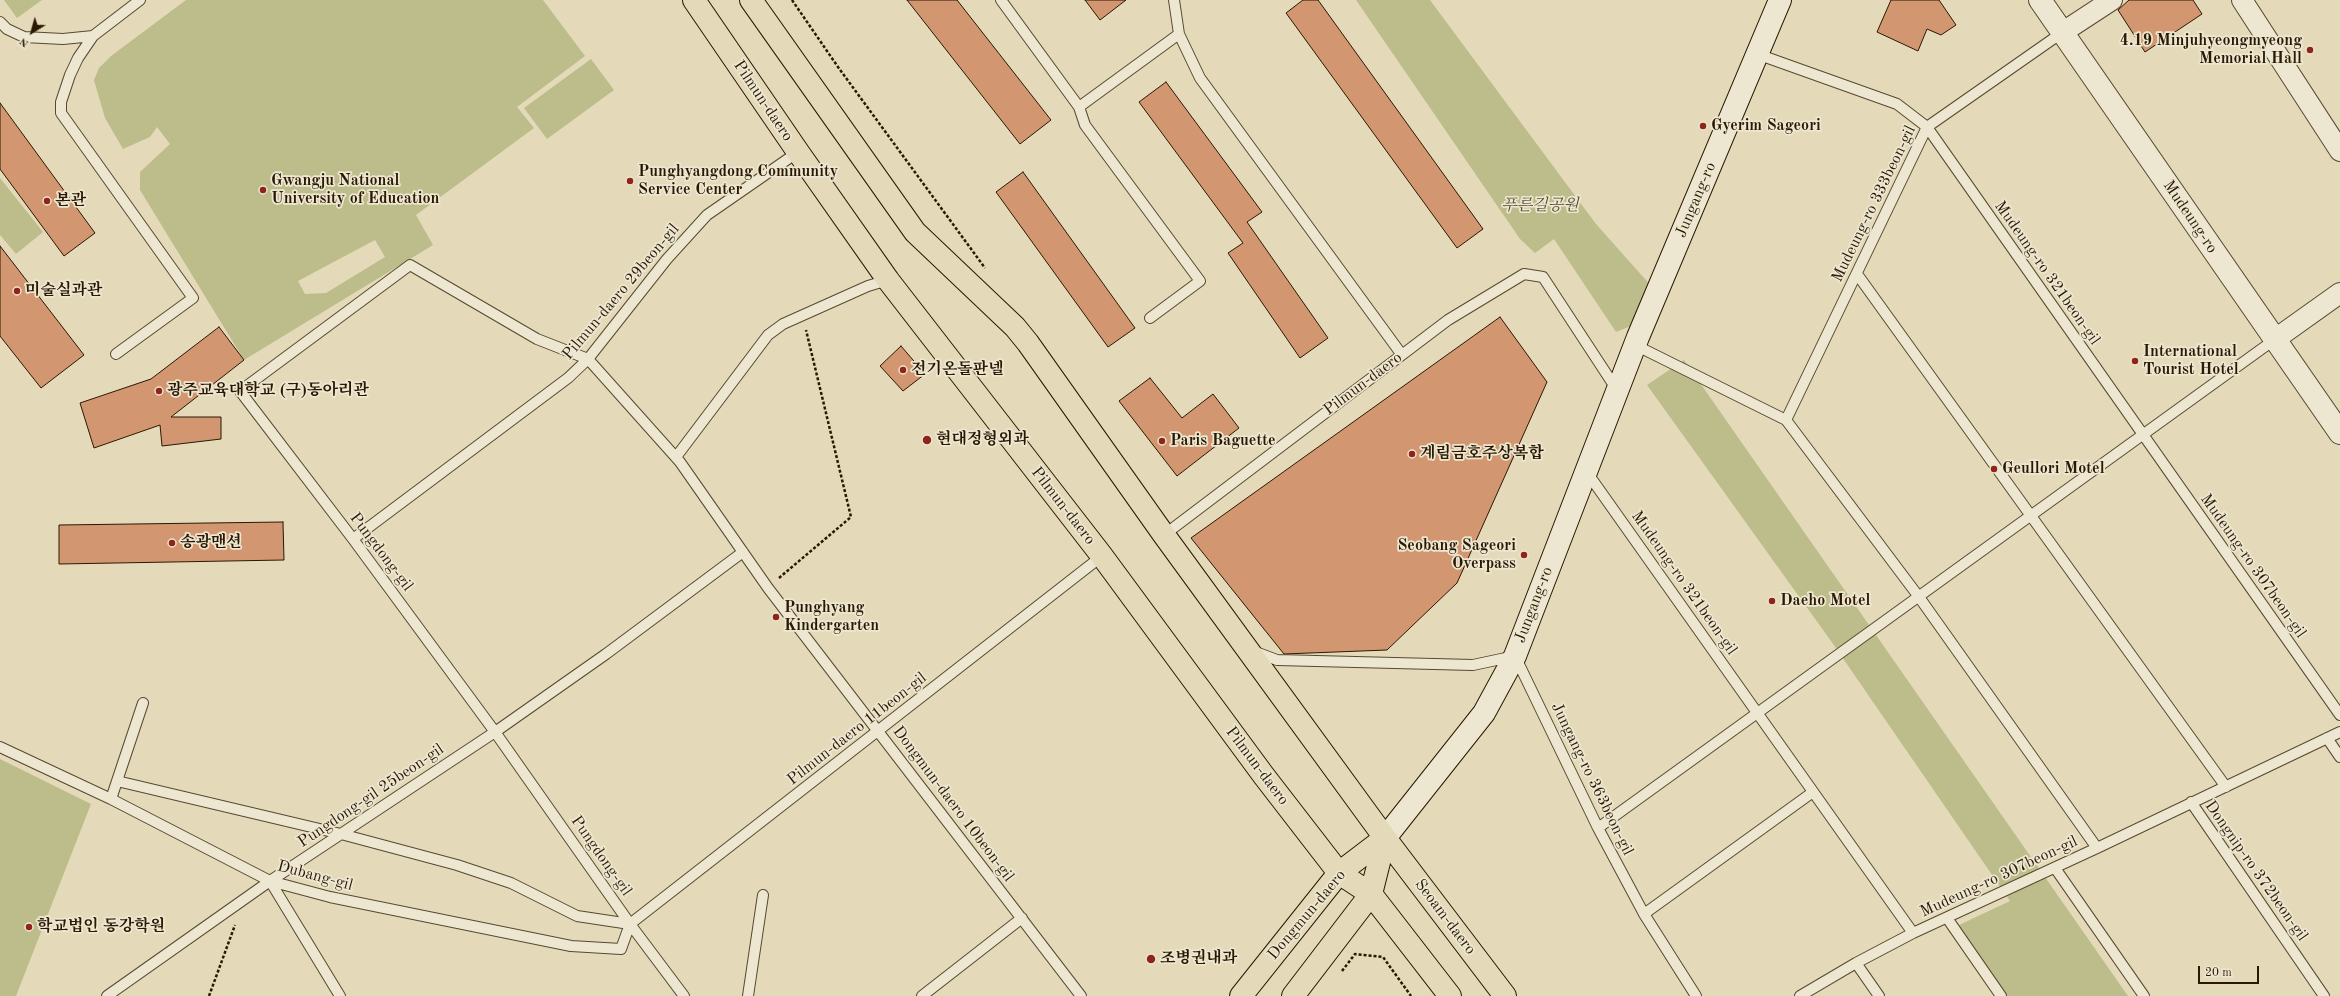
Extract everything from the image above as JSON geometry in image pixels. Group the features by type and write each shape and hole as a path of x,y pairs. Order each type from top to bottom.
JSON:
{"main road":[{"name":"Pilmun-daero","path":"694,0 888,280 1102,556 1264,776 1339,873"},
{"path":"751,0 915,232 1014,327 1385,838"},
{"name":"Jungang-ro","path":"1385,838 1484,713 1515,656 1635,345 1780,0"},
{"name":"Mudeung-ro","path":"2040,0 2274,340 2340,433"},
{"name":"Dongmun-daero","path":"1241,996 1339,873 1385,838"},
{"name":"Dongmun-daero","path":"1293,996 1371,894 1385,838"},
{"name":"Seoam-daero","path":"1385,838 1505,996"},
{"path":"1339,873 1371,894 1450,996"}],"street":[{"path":"2063,32 2112,0"},
{"path":"2242,0 2340,151"},
{"path":"2274,340 2340,293"}],"lane":[{"path":"116,354 193,298 61,113 61,102 70,75 78,58 93,36 140,0"},
{"path":"1001,0 1079,107 1086,125 1200,281 1150,318"},
{"path":"1174,0 1179,34 1200,78 1402,355"},
{"path":"0,22 7,29 24,37 63,39 93,36"},
{"name":"Mudeung-ro 333beon-gil","path":"1786,420 1928,127 2063,32"},
{"path":"1079,107 1179,34"},
{"path":"1757,54 1897,104 1928,127"},
{"name":"Mudeung-ro 321beon-gil","path":"1928,127 2142,435"},
{"name":"Pilmun-daero 29beon-gil","path":"353,539 550,393 588,359 667,259 707,215 798,152"},
{"name":"Dongmun-daero 10beon-gil","path":"240,391 410,264 537,339 588,359 676,457 768,588 1081,996"},
{"name":"Pilmun-daero","path":"1164,535 1448,320 1524,274 1543,277 1617,390"},
{"path":"1857,274 2226,787"},
{"path":"676,457 768,335 783,324 868,286 888,280"},
{"path":"1598,828 2274,340"},
{"path":"1635,345 1786,420 1919,597"},
{"name":"Pungdong-gil","path":"240,391 353,539 495,732 630,924 684,996"},
{"name":"Mudeung-ro 307beon-gil","path":"2142,435 2340,715"},
{"name":"Mudeung-ro 321beon-gil","path":"1586,470 1758,713"},
{"path":"495,732 606,654 743,552"},
{"name":"Pilmun-daero 11beon-gil","path":"630,924 879,732 1102,556"},
{"name":"Mudeung-ro 307beon-gil","path":"1919,597 2097,848"},
{"path":"1247,649 1278,660 1473,665 1515,656"},
{"name":"Jungang-ro 363beon-gil","path":"1515,656 1598,828 1644,914 1696,996"},
{"path":"111,799 143,703"},
{"name":"Mudeung-ro 307beon-gil","path":"1758,713 1913,933"},
{"name":"Pungdong-gil 25beon-gil","path":"107,996 236,904 495,732"},
{"name":"Mudeung-ro 307beon-gil","path":"1800,996 1856,963 1913,933 2055,868 2340,732"},
{"path":"2327,738 2340,757"},
{"name":"Dubang-gil","path":"0,748 111,799 270,881 345,901 571,946 606,950 621,949 630,924"},
{"path":"117,781 341,834 457,865 498,879 577,916 630,924"},
{"path":"1644,914 1813,792"},
{"name":"Dongnip-ro 372beon-gil","path":"2191,802 2324,996"},
{"path":"2055,868 2144,996"},
{"path":"270,881 340,996"},
{"path":"748,996 763,895"},
{"path":"922,996 1022,918"},
{"path":"1947,918 2001,996"},
{"path":"1856,963 1879,996"}],"path":[{"path":"768,588 851,516 802,316"},
{"path":"209,996 239,914 236,904"},
{"path":"1340,972 1355,954 1383,957 1412,996"}],"green space":[{"path":"4,0 42,0 17,18"},
{"path":"186,0 543,0 585,56 517,107 534,128 416,215 433,245 244,360 140,190 140,172 170,144 157,127 150,137 123,149 105,118 94,80 99,68 111,56","holes":["375,240 385,257 326,293 305,294 298,281"]},
{"name":"푸른길공원","path":"1356,0 1430,0 1596,224 1653,288 1631,326 1616,332 1554,239 1535,253 1520,239"},
{"path":"591,59 614,90 547,139 524,108"},
{"path":"0,178 43,232 16,254 0,235"},
{"path":"1684,360 2128,996 2006,996 1957,926 2010,901 1831,641 1647,385"},
{"name":"학교법인 동강학원","path":"0,759 91,804 16,996 0,996"}],"building":[{"path":"907,0 957,0 1051,120 1020,144"},
{"path":"1085,0 1126,0 1100,20"},
{"path":"1303,0 1318,0 1483,229 1457,248 1286,13"},
{"path":"1891,0 1939,0 1956,25 1941,35 1927,29 1918,51 1877,32"},
{"path":"2129,0 2193,0 2202,14 2145,52 2118,10"},
{"path":"1166,82 1262,212 1247,222 1328,338 1300,358 1228,253 1243,243 1139,102"},
{"name":"본관","path":"0,103 95,233 64,256 0,169"},
{"path":"1023,172 1135,328 1108,347 996,192"},
{"name":"미술실과관","path":"0,246 84,355 41,388 0,336"},
{"name":"계림금호주상복합","path":"1500,317 1547,382 1457,583 1387,650 1284,654 1191,538"},
{"name":"광주교육대학교 (구)동아리관","path":"219,327 244,360 171,417 221,417 221,439 162,446 160,425 94,448 80,403 151,379"},
{"name":"전기온돌판넬","path":"901,346 925,374 903,391 880,366"},
{"path":"1150,378 1182,418 1213,394 1239,428 1177,476 1119,401"},
{"name":"송광맨션","path":"283,522 284,560 59,564 59,525"}],"place":[{"name":"4.19 Minjuhyeongmyeong Memorial Hall","path":"2310,50"},
{"name":"Gyerim Sageori","path":"1703,126"},
{"name":"Punghyangdong Community Service Center","path":"630,181"},
{"name":"Gwangju National University of Education","path":"263,190"},
{"name":"본관","path":"47,201"},
{"name":"미술실과관","path":"17,291"},
{"name":"International Tourist Hotel","path":"2135,361"},
{"name":"전기온돌판넬","path":"903,370"},
{"name":"광주교육대학교 (구)동아리관","path":"159,391"},
{"name":"현대정형외과","path":"927,440"},
{"name":"Paris Baguette","path":"1162,441"},
{"name":"계림금호주상복합","path":"1412,454"},
{"name":"Geullori Motel","path":"1994,469"},
{"name":"송광맨션","path":"172,543"},
{"name":"Seobang Sageori Overpass","path":"1524,555"},
{"name":"Daeho Motel","path":"1772,601"},
{"name":"Punghyang Kindergarten","path":"776,617"},
{"name":"학교법인 동강학원","path":"29,927"},
{"name":"조병권내과","path":"1151,959"}]}
